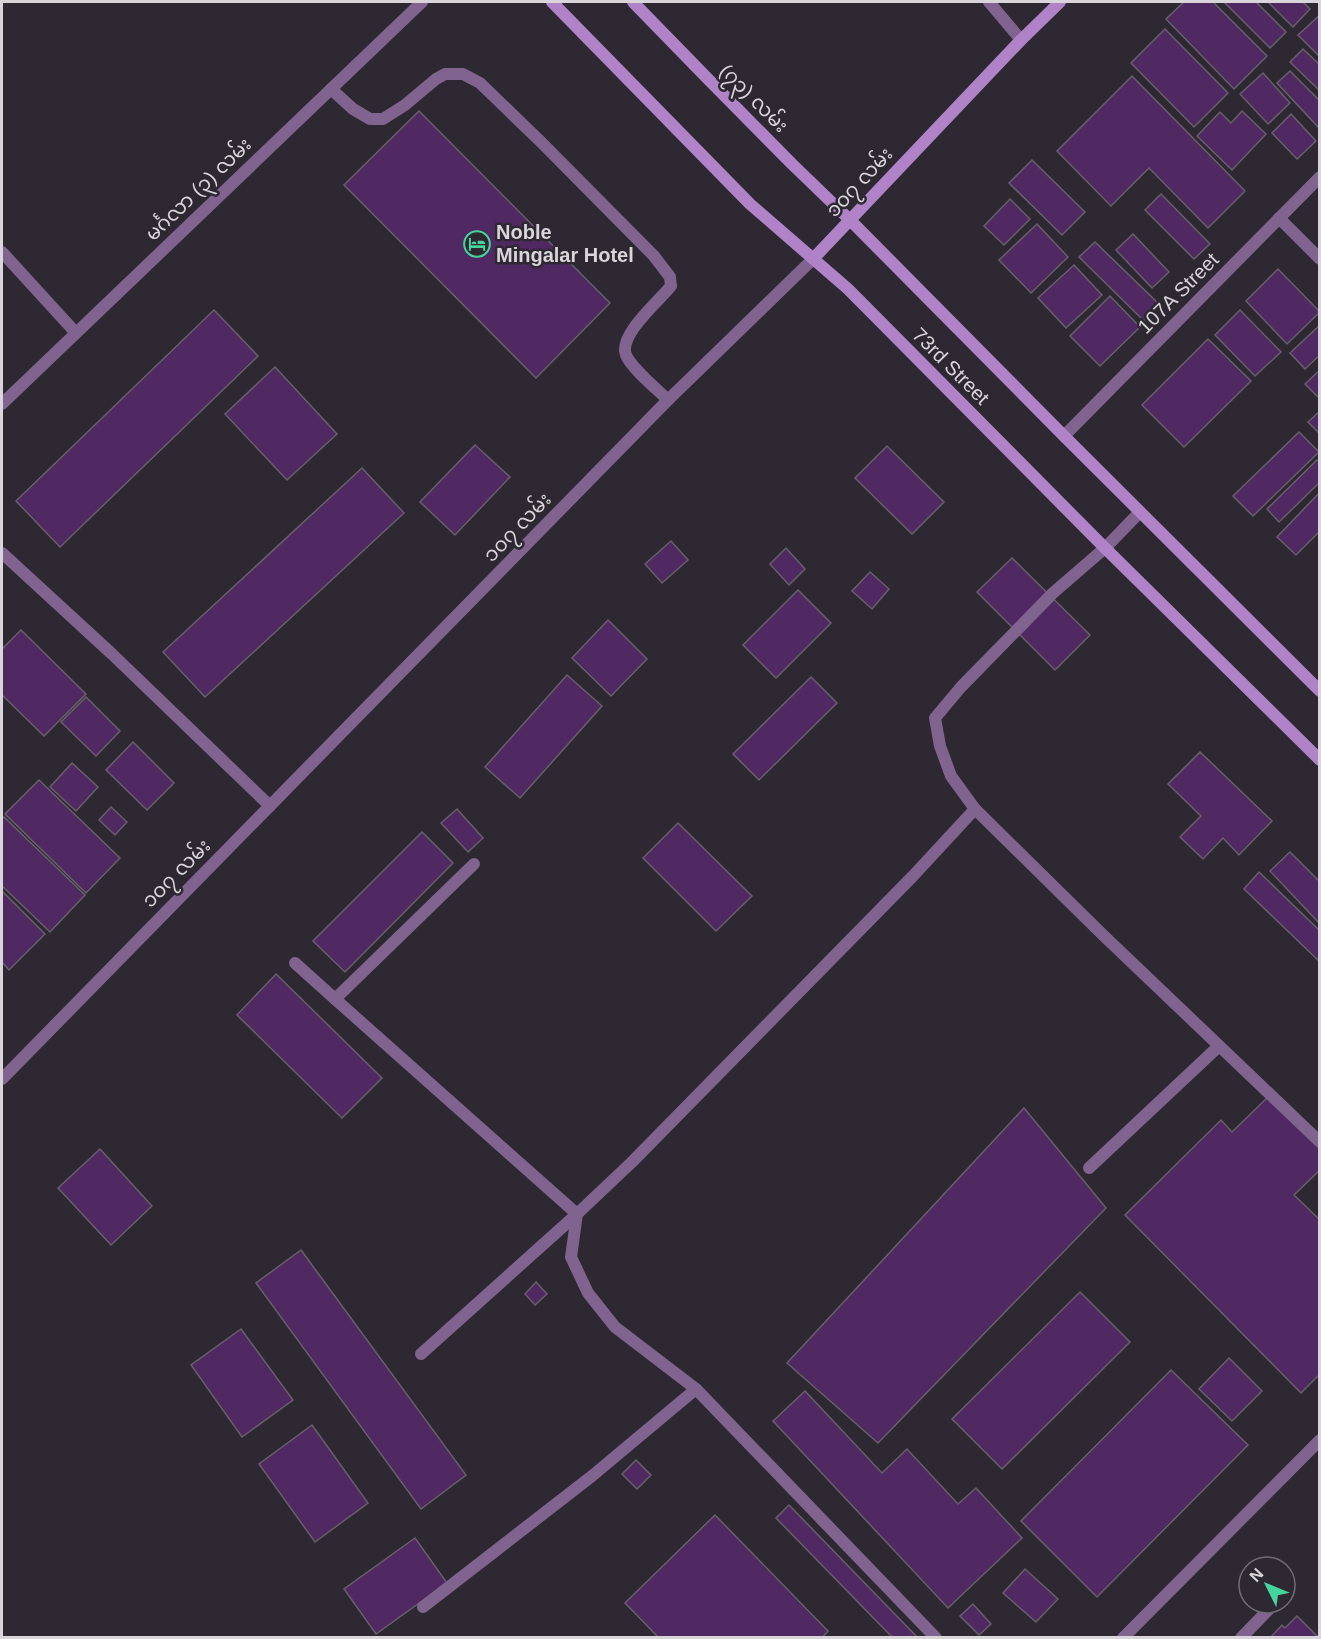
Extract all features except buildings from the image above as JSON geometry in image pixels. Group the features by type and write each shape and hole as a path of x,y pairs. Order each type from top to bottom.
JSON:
{"main road":[{"name":"73rd Street","path":"552,2 750,204 848,289 1105,548 1320,760"},
{"name":"(၇၃) လမ်း","path":"633,2 717,89 850,220"},
{"name":"၁၀၇ လမ်း","path":"813,259 1060,2"},
{"name":"73rd Street","path":"850,220 1320,691"}],"street":[{"name":"မင်္ဂလာ (၃) လမ်း","path":"2,404 422,2"},
{"path":"990,2 1021,40"},
{"path":"331,89 353,109 370,119 383,119 445,74 463,74 480,83 611,212 654,256 670,277 671,286 631,331 625,344 626,355 635,367 668,400"},
{"name":"107A Street","path":"1064,436 1320,177"},
{"path":"1280,218 1320,259"},
{"path":"2,252 76,333"},
{"name":"၁၀၇ လမ်း","path":"2,1079 668,400 813,259"},
{"path":"1140,512 1105,548 1063,583 961,687 935,718 940,746 951,776 975,809 1320,1142"},
{"path":"2,552 270,806"},
{"path":"421,1354 632,1162 913,876 975,809"},
{"path":"335,999 474,864"},
{"path":"295,963 577,1214"},
{"path":"1089,1168 1219,1046"},
{"path":"577,1214 571,1257 588,1293 615,1327 696,1389 936,1638"},
{"path":"423,1607 592,1476 696,1389"},
{"path":"1123,1638 1320,1440"},
{"path":"1242,1638 1264,1615"}],"place":[{"name":"Noble Mingalar Hotel","path":"477,244"}]}
